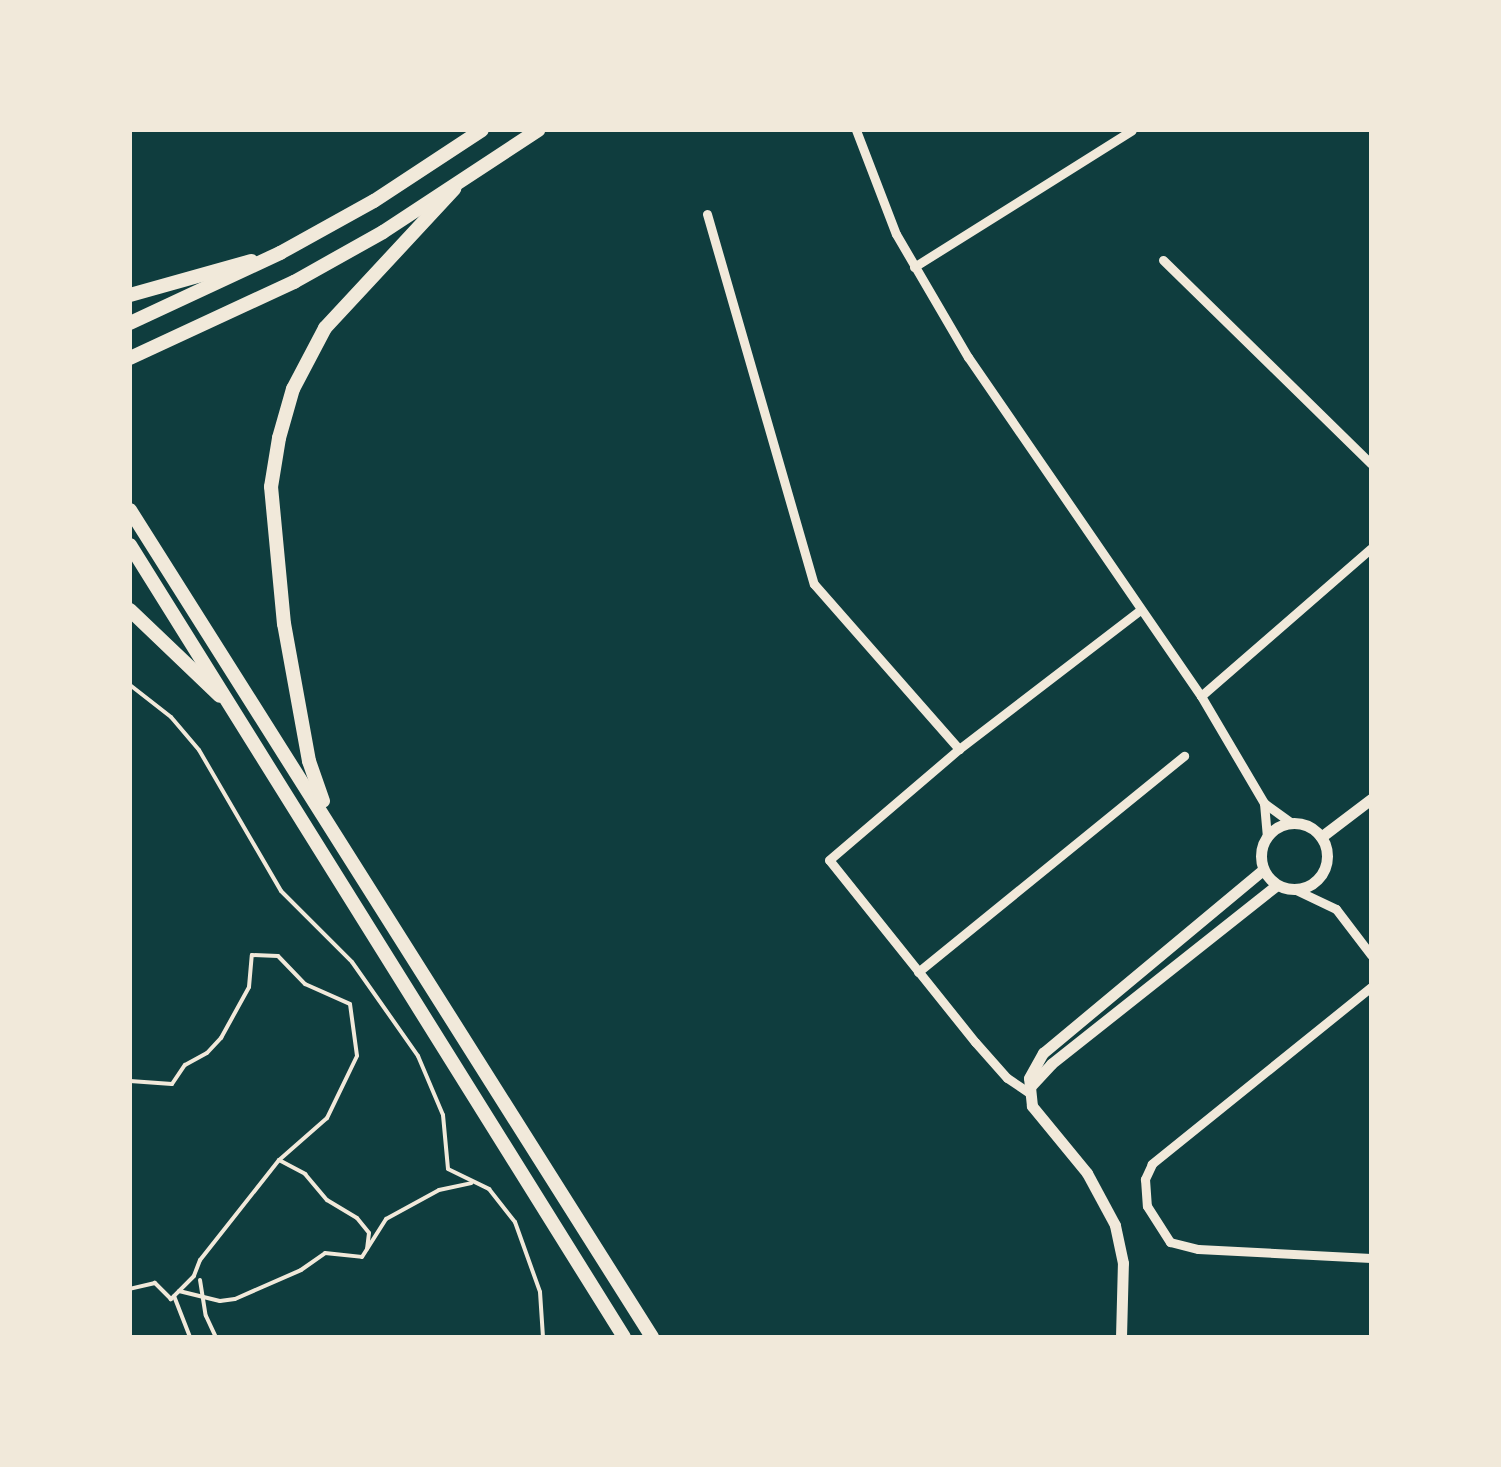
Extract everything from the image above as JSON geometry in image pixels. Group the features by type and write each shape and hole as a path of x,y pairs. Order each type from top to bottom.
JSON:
{"highway":[{"path":"130,323 280,253 374,201 482,130"},
{"path":"130,358 294,282 454,189 538,130"},
{"path":"332,826 309,761 284,624 271,487 278,438 293,389 325,328 454,189"},
{"path":"130,295 280,253"},
{"path":"130,510 652,1337"},
{"path":"130,545 624,1337"},
{"path":"130,610 237,712"}],"street":[{"path":"856,130 896,234 968,357 1201,696 1264,803 1292,823 1312,828 1321,837 1326,866 1314,883 1296,890"},
{"path":"914,267 1132,130"},
{"path":"707,214 814,584 960,748"},
{"path":"1162,260 1371,464"},
{"path":"1201,696 1371,548"},
{"path":"1028,1092 1007,1078 829,860 960,748 1140,610"},
{"path":"918,972 1184,756"},
{"path":"1321,837 1371,800"},
{"path":"1264,803 1264,870 1277,885 1336,909 1371,955"},
{"path":"1267,836 1292,823"},
{"path":"1121,1337 1123,1263 1108,1207 1032,1106 1028,1092 1032,1069 1043,1053 1264,870"},
{"path":"1028,1092 1051,1064 1277,885"},
{"path":"1371,987 1152,1164 1145,1179 1147,1206 1170,1242 1198,1249 1371,1258"}],"path":[{"path":"130,685 170,716 199,750 281,891 352,962 390,1011 418,1056 443,1115 448,1169 482,1186 516,1222 540,1292 543,1337"},
{"path":"130,1081 172,1084 185,1065 207,1053 221,1038 250,987 252,955 278,956 305,984 350,1004 357,1056 328,1118 279,1160 174,1296"},
{"path":"279,1160 304,1174 327,1200 357,1218 369,1233 368,1250"},
{"path":"179,1290 220,1301 235,1299 301,1270 325,1253 362,1258 386,1219 440,1190 466,1182 482,1186"},
{"path":"200,1280 206,1316 216,1337"},
{"path":"130,1289 155,1283 174,1296 190,1337"}]}
